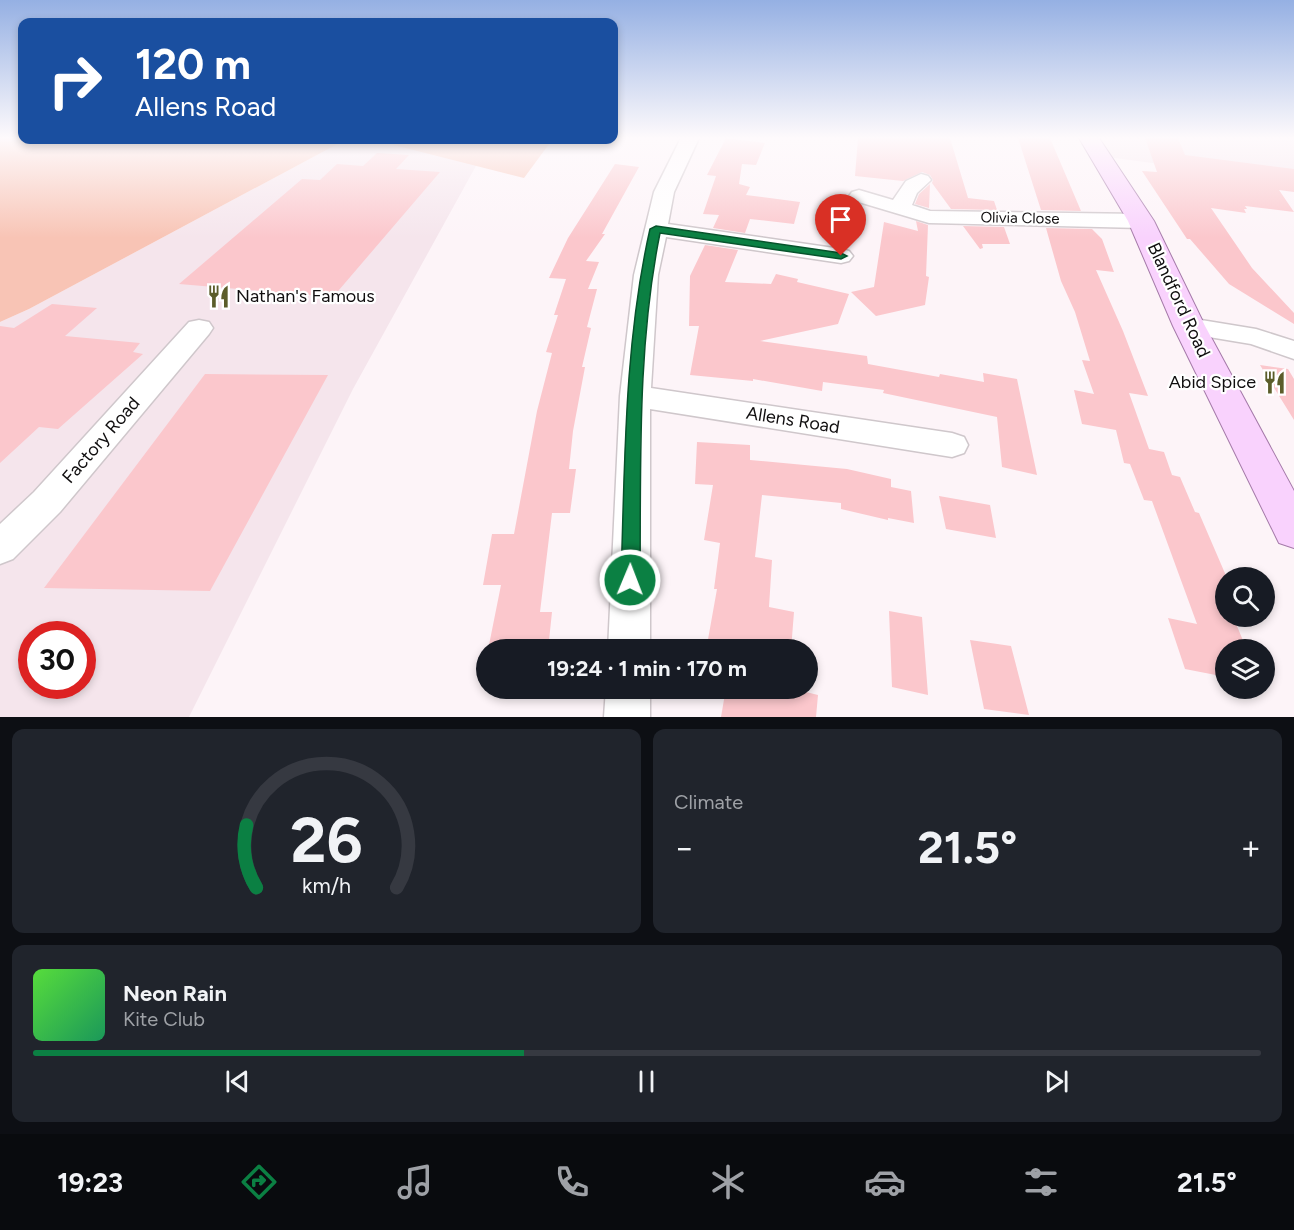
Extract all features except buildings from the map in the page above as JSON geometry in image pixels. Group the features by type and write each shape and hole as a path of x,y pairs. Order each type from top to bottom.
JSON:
{"main road":[{"name":"Blandford Road","path":"1110,171 1141,221 1190,326 1294,531"}],"street":[{"path":"629,639 635,396 646,275 664,192 674,171"},
{"path":"900,208 910,186 921,180"},
{"name":"Olivia Close","path":"859,196 929,217 1141,221"},
{"path":"656,229 841,256"},
{"path":"1190,326 1256,338 1294,350"},
{"name":"Factory Road","path":"0,548 47,502 199,328"},
{"name":"Allens Road","path":"635,396 952,445"},
{"path":"627,717 628,699"}],"shaded area":[{"path":"0,171 286,171 29,309 0,322"},
{"path":"286,171 473,171 353,389 189,717 0,717 0,322 29,309"},
{"path":"498,171 529,171 524,178"},
{"path":"1215,171 1294,171 1294,182"}],"place":[{"name":"Nathan's Famous","path":"218,296"},
{"name":"Abid Spice","path":"1274,382"}],"route":[{"path":"630,580 635,396 646,275 656,229 841,256"}]}
